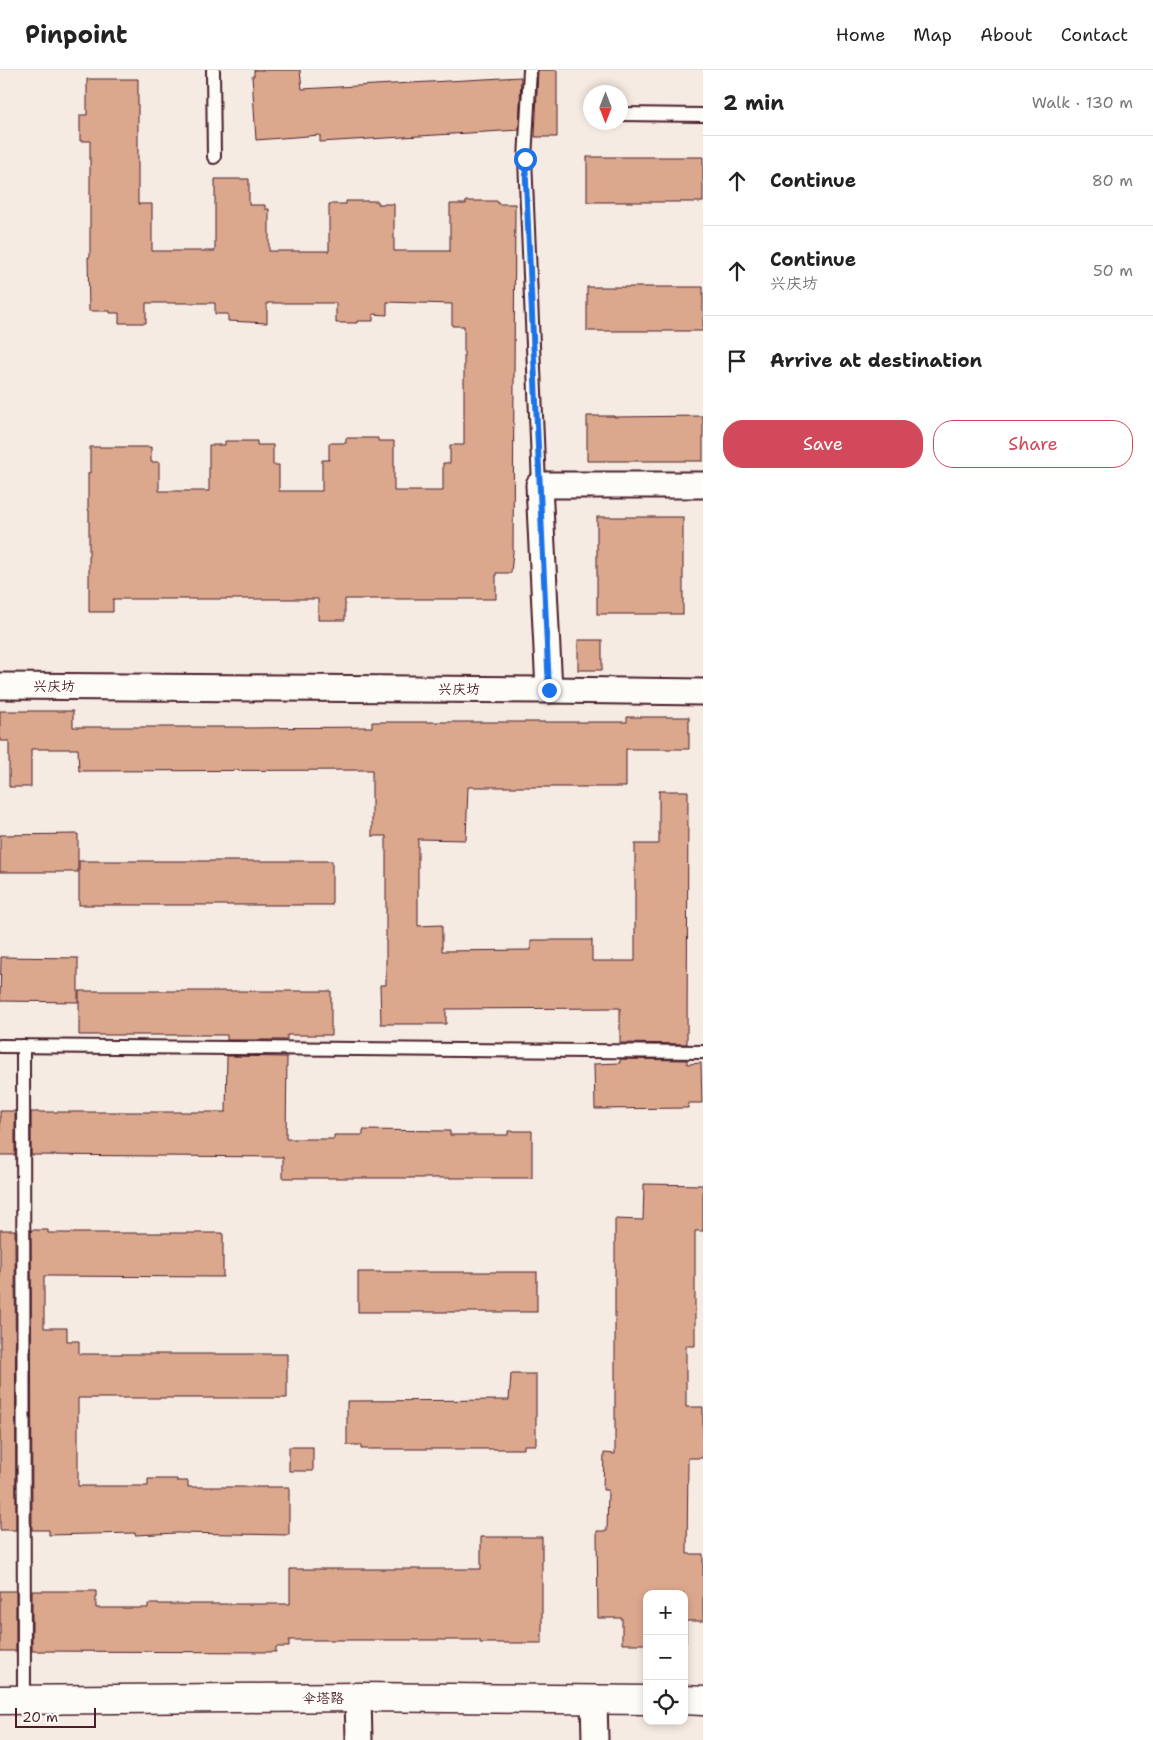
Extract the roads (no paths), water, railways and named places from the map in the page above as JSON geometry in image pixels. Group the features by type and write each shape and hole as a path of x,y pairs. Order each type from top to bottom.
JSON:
{"street":[{"path":"549,690 539,485 703,485"},
{"name":"兴庆坊","path":"0,686 703,692"},
{"path":"358,1697 359,1740"},
{"name":"伞塔路","path":"12,1700 358,1697 643,1700"},
{"path":"594,1700 594,1740"},
{"path":"688,1700 703,1700"}],"lane":[{"path":"212,70 214,157"},
{"path":"530,70 525,159 539,485"},
{"path":"628,114 703,115"},
{"path":"0,1046 703,1052"},
{"path":"12,1700 23,1046"}]}
